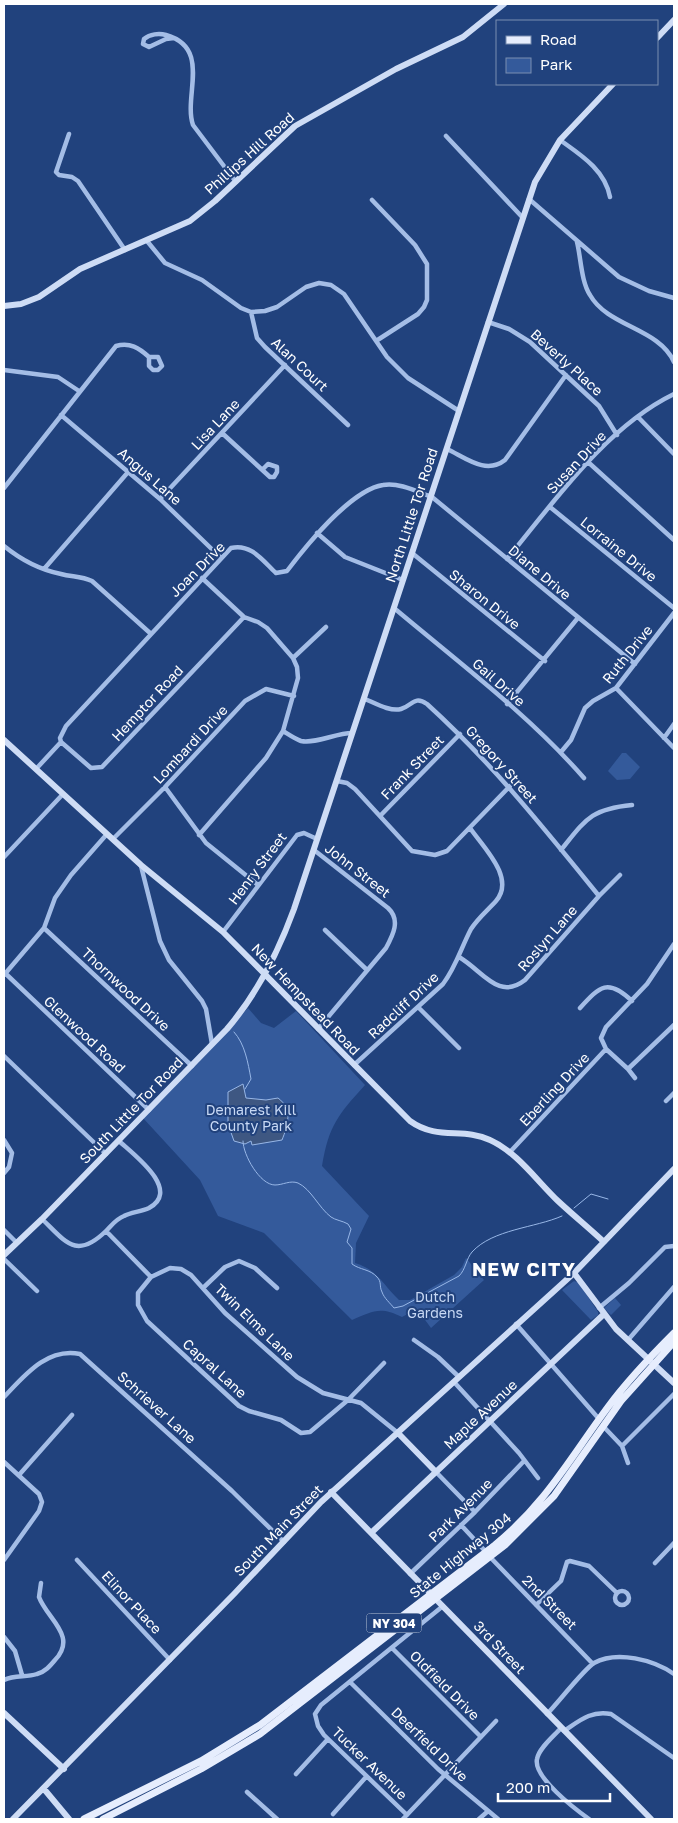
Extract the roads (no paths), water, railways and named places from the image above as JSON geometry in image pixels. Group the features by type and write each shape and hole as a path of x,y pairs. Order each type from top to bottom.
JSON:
{"main road":[{"name":"State Highway 304","path":"103,1819 201,1769 260,1734 488,1555 544,1497 601,1422 674,1333"},
{"name":"State Highway 304","path":"650,1362 674,1342"},
{"name":"State Highway 304","path":"84,1819 196,1764 248,1733 433,1597"}],"street":[{"name":"Phillips Hill Road","path":"4,306 21,304 38,297 80,269 148,241 190,221 236,182 295,126 396,69 463,38 499,5"},
{"path":"658,37 674,20"},
{"path":"174,38 166,39 150,47 143,44 144,38 148,35 163,34 174,38 186,48 195,71 190,115 193,125 236,182"},
{"name":"North Little Tor Road","path":"265,974 286,931 314,850 529,199 543,167 560,140 612,85"},
{"path":"69,134 56,172 59,175 72,177 78,181 125,250"},
{"path":"446,136 522,218"},
{"path":"560,140 593,164 608,188 610,197"},
{"path":"529,199 577,242 630,283 674,298"},
{"path":"372,200 415,245 427,264 427,300 424,307 418,314 376,341"},
{"path":"148,241 165,263 202,280 241,308 251,312 277,308 306,287 319,283 331,285 344,294 387,357 408,378 459,411"},
{"path":"577,242 590,296 603,309 667,350 674,362"},
{"name":"Alan Court","path":"251,312 257,338 348,425"},
{"name":"Beverly Place","path":"488,322 521,335 599,406 616,435"},
{"path":"4,488 6,480 116,346 132,345 149,357"},
{"name":"Lisa Lane","path":"160,499 285,365"},
{"path":"4,370 58,377 79,391"},
{"path":"446,448 490,468 498,465 505,460 566,375"},
{"name":"Susan Drive","path":"507,559 588,462 616,435 654,404 674,394"},
{"name":"Angus Lane","path":"61,415 160,499 221,558"},
{"path":"638,417 674,454"},
{"path":"222,433 263,469"},
{"path":"588,462 674,540"},
{"path":"44,569 128,471"},
{"name":"Joan Drive","path":"36,769 61,742 60,738 66,726 150,633 231,548 239,546 247,548 276,573 282,574 287,572 317,533 363,494 384,484 401,486 432,497"},
{"name":"Diane Drive","path":"432,497 634,664"},
{"name":"Lorraine Drive","path":"550,507 674,608"},
{"path":"317,533 345,557 403,580"},
{"path":"4,546 13,554 44,569 62,574 81,576 92,581 150,633"},
{"name":"Sharon Drive","path":"412,554 545,661"},
{"path":"199,835 266,758 283,731 298,678 297,667 293,658 267,628 244,616 202,578"},
{"name":"Gail Drive","path":"394,608 508,704 561,752 584,778"},
{"name":"Ruth Drive","path":"561,752 571,740 585,708 593,701 616,688 674,613"},
{"name":"Hemptor Road","path":"61,742 90,768 102,767 244,616"},
{"path":"508,704 578,619"},
{"path":"293,658 326,627"},
{"path":"616,688 674,748"},
{"name":"Lombardi Drive","path":"5,975 44,928 55,898 66,882 110,837 166,787 245,701 266,689 294,696"},
{"name":"Gregory Street","path":"365,699 393,709 402,709 415,700 422,700 460,734 510,786 599,896"},
{"path":"664,738 674,724"},
{"path":"283,731 300,741 341,733 352,733"},
{"name":"Frank Street","path":"380,816 460,734"},
{"name":"New Hempstead Road","path":"4,740 141,865 223,932 353,1066 417,1126 431,1132 479,1135 491,1140 510,1152 559,1202 604,1242"},
{"path":"336,781 347,783 355,789 412,851 435,855 447,851 510,786"},
{"path":"166,787 199,835 212,850 258,885"},
{"path":"4,857 63,794"},
{"path":"561,850 591,815 610,807 632,805"},
{"name":"Radcliff Drive","path":"353,1066 419,1008 443,984 459,957 476,921 497,900 504,886 501,873 470,828"},
{"name":"Henry Street","path":"223,932 297,835 304,833 317,839"},
{"name":"John Street","path":"314,850 394,913 396,922 393,934 386,948 318,1029"},
{"path":"141,865 160,941 169,960 202,1001 206,1009 212,1044"},
{"name":"Roslyn Lane","path":"459,957 473,965 499,987 506,989 516,987 525,980 620,875"},
{"name":"Thornwood Drive","path":"44,928 192,1066"},
{"path":"325,930 367,970"},
{"name":"Eberling Drive","path":"510,1152 606,1049 601,1038 606,1027 632,1001 656,972 674,944"},
{"name":"South Little Tor Road","path":"4,1255 42,1219 192,1066 238,1016 265,974"},
{"name":"Glenwood Road","path":"5,975 149,1110"},
{"path":"580,1008 594,992 612,986 620,989 632,1001"},
{"path":"419,1008 458,1048"},
{"path":"628,1069 674,1025"},
{"path":"606,1049 628,1069 634,1078"},
{"path":"4,1056 106,1154"},
{"path":"666,1101 674,1093"},
{"path":"4,1140 12,1153 12,1159 4,1173"},
{"path":"42,1219 64,1241 76,1247 91,1244 123,1216 148,1209 155,1203 160,1192 160,1186 154,1176 119,1140"},
{"name":"South Main Street","path":"13,1819 170,1660 331,1492 574,1273 674,1168"},
{"path":"4,1230 17,1243"},
{"path":"106,1230 151,1277"},
{"path":"599,1308 623,1289 665,1247 674,1246"},
{"path":"4,1260 37,1291"},
{"path":"203,1288 225,1266 239,1261 255,1268 277,1288"},
{"name":"Twin Elms Lane","path":"151,1277 170,1268 181,1269 191,1274 248,1335 297,1377 323,1393 361,1403 398,1433"},
{"path":"574,1273 604,1314 650,1362 674,1383"},
{"name":"Capral Lane","path":"151,1277 138,1293 138,1304 147,1321 239,1406 281,1420 301,1433 310,1432 348,1400 384,1363"},
{"path":"628,1340 674,1287"},
{"name":"Maple Avenue","path":"371,1533 604,1314"},
{"path":"516,1324 622,1446 628,1462"},
{"path":"414,1340 438,1357 538,1478"},
{"name":"Schriever Lane","path":"4,1397 40,1362 58,1355 80,1354 227,1486 284,1542"},
{"path":"622,1446 674,1394"},
{"path":"19,1475 72,1416"},
{"path":"398,1433 475,1512"},
{"name":"Park Avenue","path":"410,1574 475,1512 524,1461"},
{"path":"4,1462 39,1494 42,1502 38,1511 4,1560"},
{"name":"3rd Street","path":"331,1492 651,1819"},
{"name":"2nd Street","path":"461,1525 593,1664"},
{"path":"655,1564 674,1543"},
{"name":"Elinor Place","path":"77,1560 170,1660"},
{"path":"536,1605 561,1581 567,1562 570,1560 589,1566 616,1593"},
{"path":"4,1680 12,1676 31,1676 40,1673 58,1657 64,1646 64,1634 39,1597 41,1583"},
{"name":"Tucker Avenue","path":"407,1815 328,1740 318,1726 316,1712 443,1606"},
{"path":"4,1637 15,1651 22,1675"},
{"name":"Oldfield Drive","path":"392,1648 481,1737"},
{"path":"547,1714 593,1664 609,1658 641,1660 656,1664 674,1674"},
{"name":"Deerfield Drive","path":"350,1682 445,1775 487,1812 498,1819"},
{"path":"589,1819 542,1777 538,1767 537,1759 543,1748 562,1730 588,1715 602,1712 611,1714 674,1758"},
{"path":"5,1716 64,1769"},
{"path":"403,1819 496,1721"},
{"path":"296,1774 328,1740"},
{"path":"333,1814 366,1777"},
{"path":"44,1789 69,1819"},
{"path":"247,1792 277,1819"},
{"path":"480,1819 487,1812"}],"waterway":[{"path":"234,1032 243,1048 250,1073 251,1079 245,1089"},
{"path":"243,1141 246,1154 253,1168 269,1184 298,1183 307,1190 331,1217 348,1224 351,1229 347,1242 352,1248 352,1264 371,1272 377,1277 383,1294 394,1308 403,1306 459,1276 472,1252 491,1238 562,1216"},
{"path":"574,1208 591,1194 608,1199"}],"district":[{"name":"NEW CITY","path":"524,1268"}],"park label":[{"name":"Demarest Kill County Park","path":"251,1118"},
{"name":"Dutch Gardens","path":"435,1304"}]}
